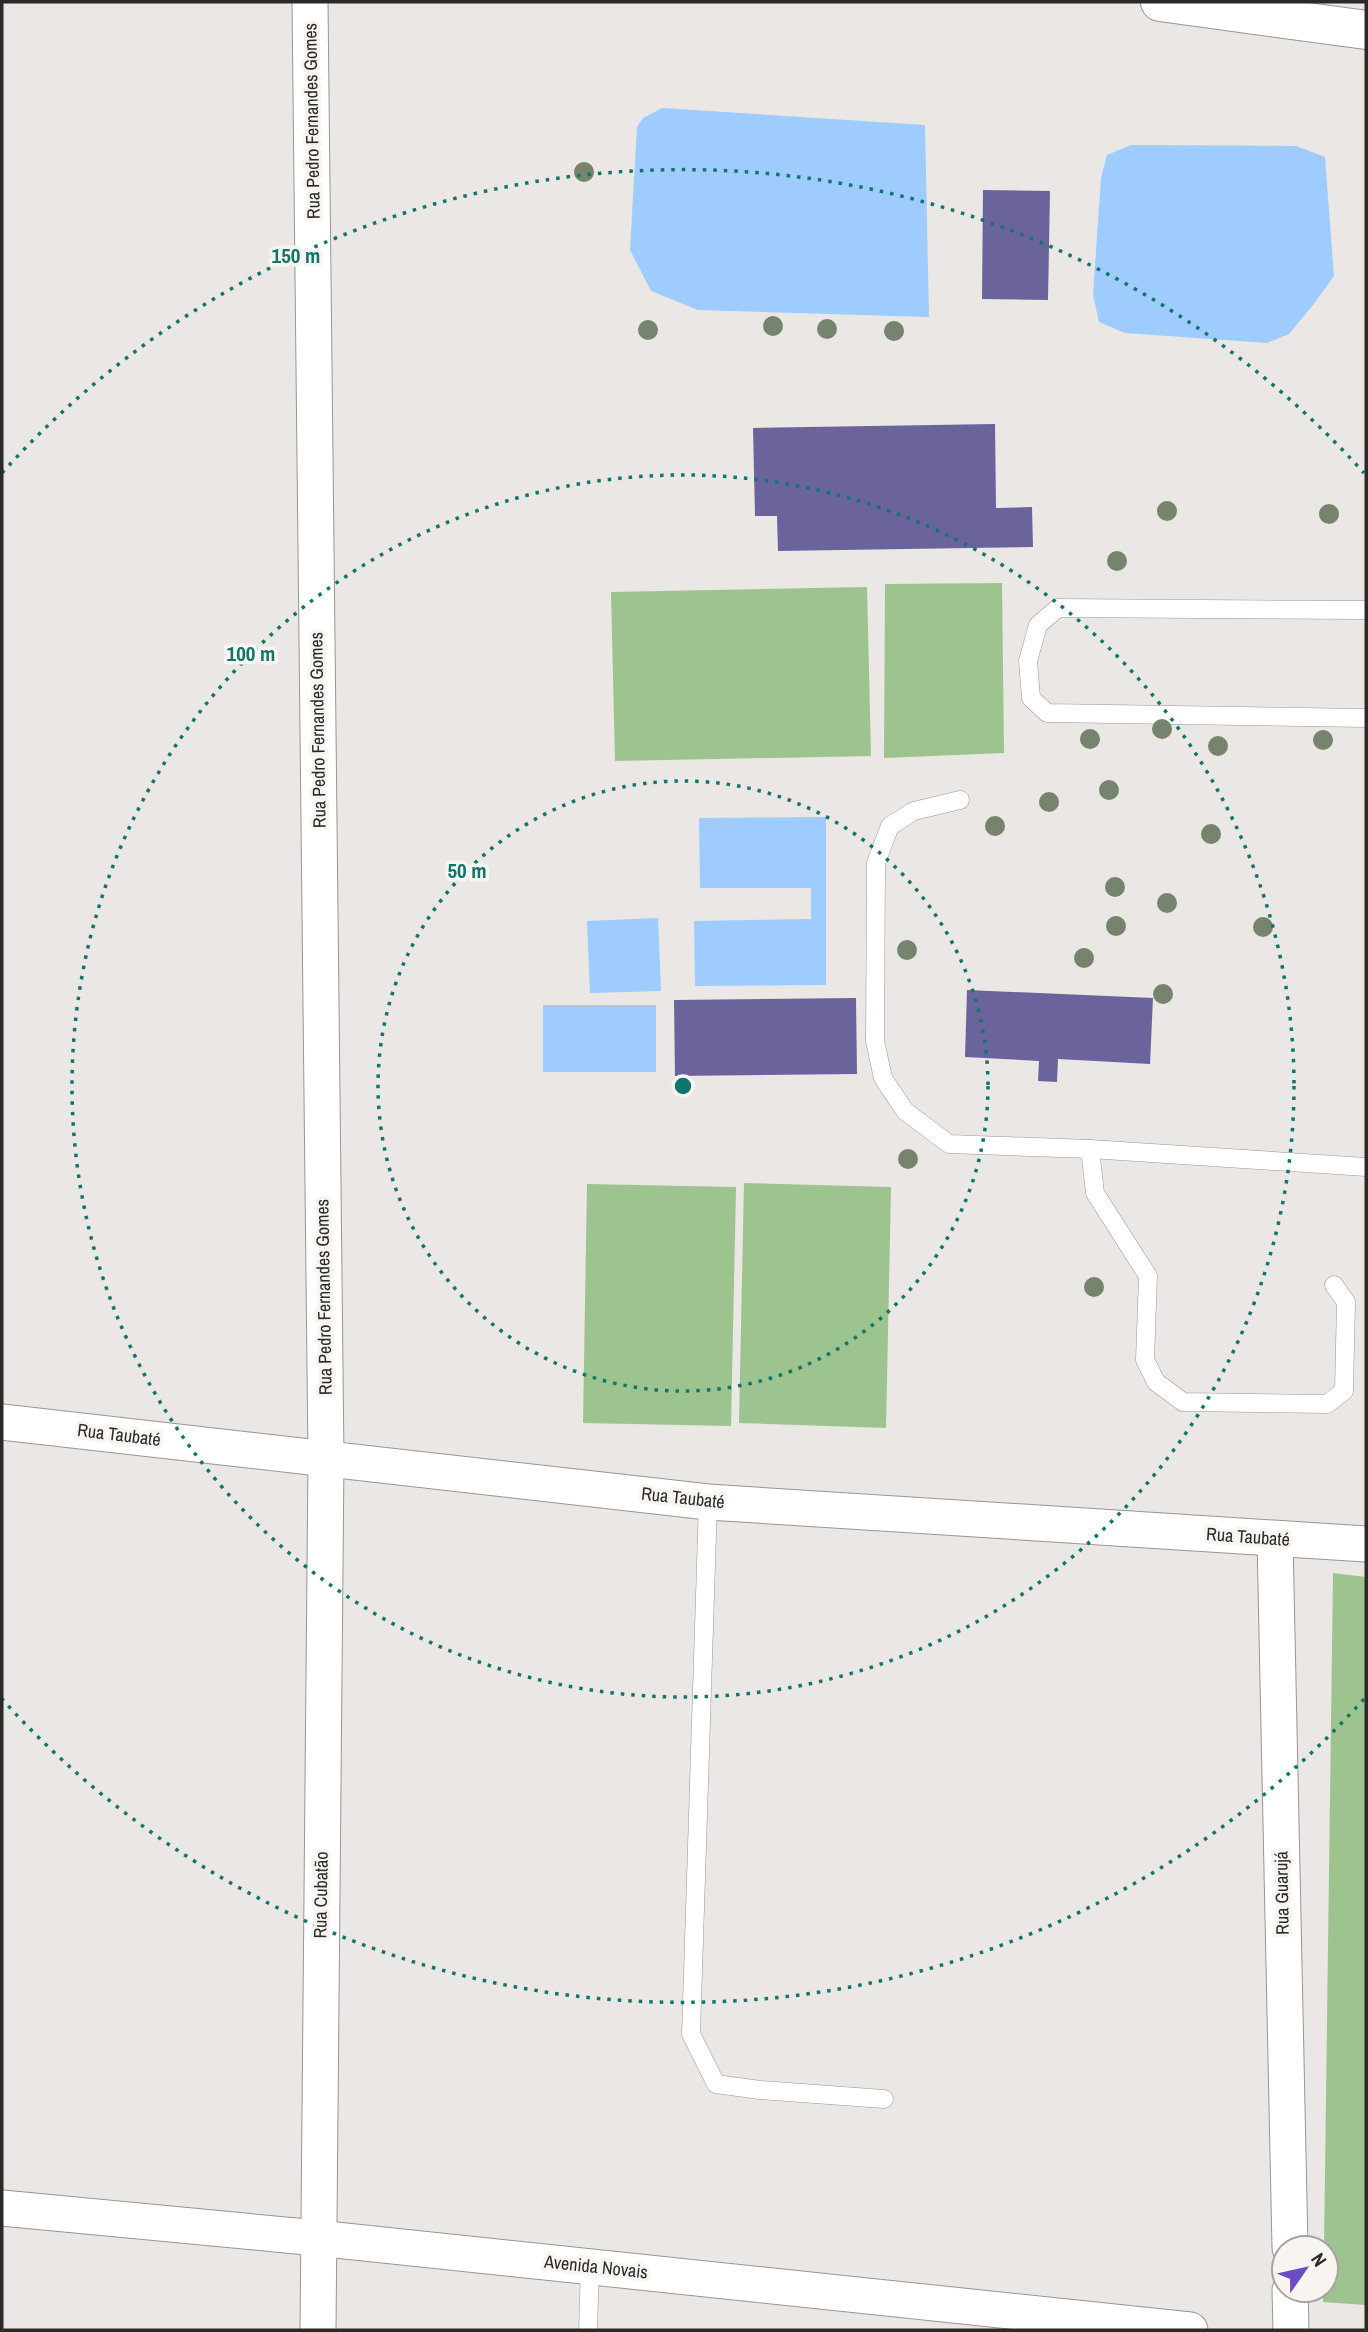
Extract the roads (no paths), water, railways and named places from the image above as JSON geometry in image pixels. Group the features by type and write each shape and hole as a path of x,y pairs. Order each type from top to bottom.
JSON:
{"street":[{"name":"Rua Pedro Fernandes Gomes","path":"310,2 326,1459"},
{"path":"1160,2 1366,30"},
{"name":"Rua Taubaté","path":"2,1422 708,1502 1366,1544"},
{"name":"Rua Cubatão","path":"318,2330 326,1459"},
{"name":"Rua Guarujá","path":"1275,1539 1290,2234"},
{"name":"Avenida Novais","path":"2,2208 317,2238 1190,2330"},
{"path":"1290,2304 1291,2330"}],"lane":[{"path":"1366,610 1058,608 1038,625 1028,661 1031,698 1047,713 1366,718"},
{"path":"960,800 914,811 890,826 876,863 876,1041 883,1078 905,1111 949,1144 1090,1149 1366,1167"},
{"path":"1090,1149 1095,1192 1148,1276 1145,1360 1156,1382 1183,1402 1327,1404 1344,1391 1346,1302 1334,1285"},
{"path":"708,1502 691,2034 716,2084 884,2099"},
{"path":"588,2330 590,2267"}],"water":[{"path":"662,108 925,125 929,317 698,310 651,291 630,250 637,127 643,118"},
{"path":"1131,145 1296,146 1325,157 1334,276 1289,334 1267,343 1125,333 1099,322 1093,295 1101,178 1107,155"},
{"path":"826,817 826,985 695,986 694,921 811,919 811,888 700,888 699,818"},
{"path":"658,918 661,991 590,993 587,921"},
{"path":"543,1005 656,1005 656,1072 543,1072"}]}
